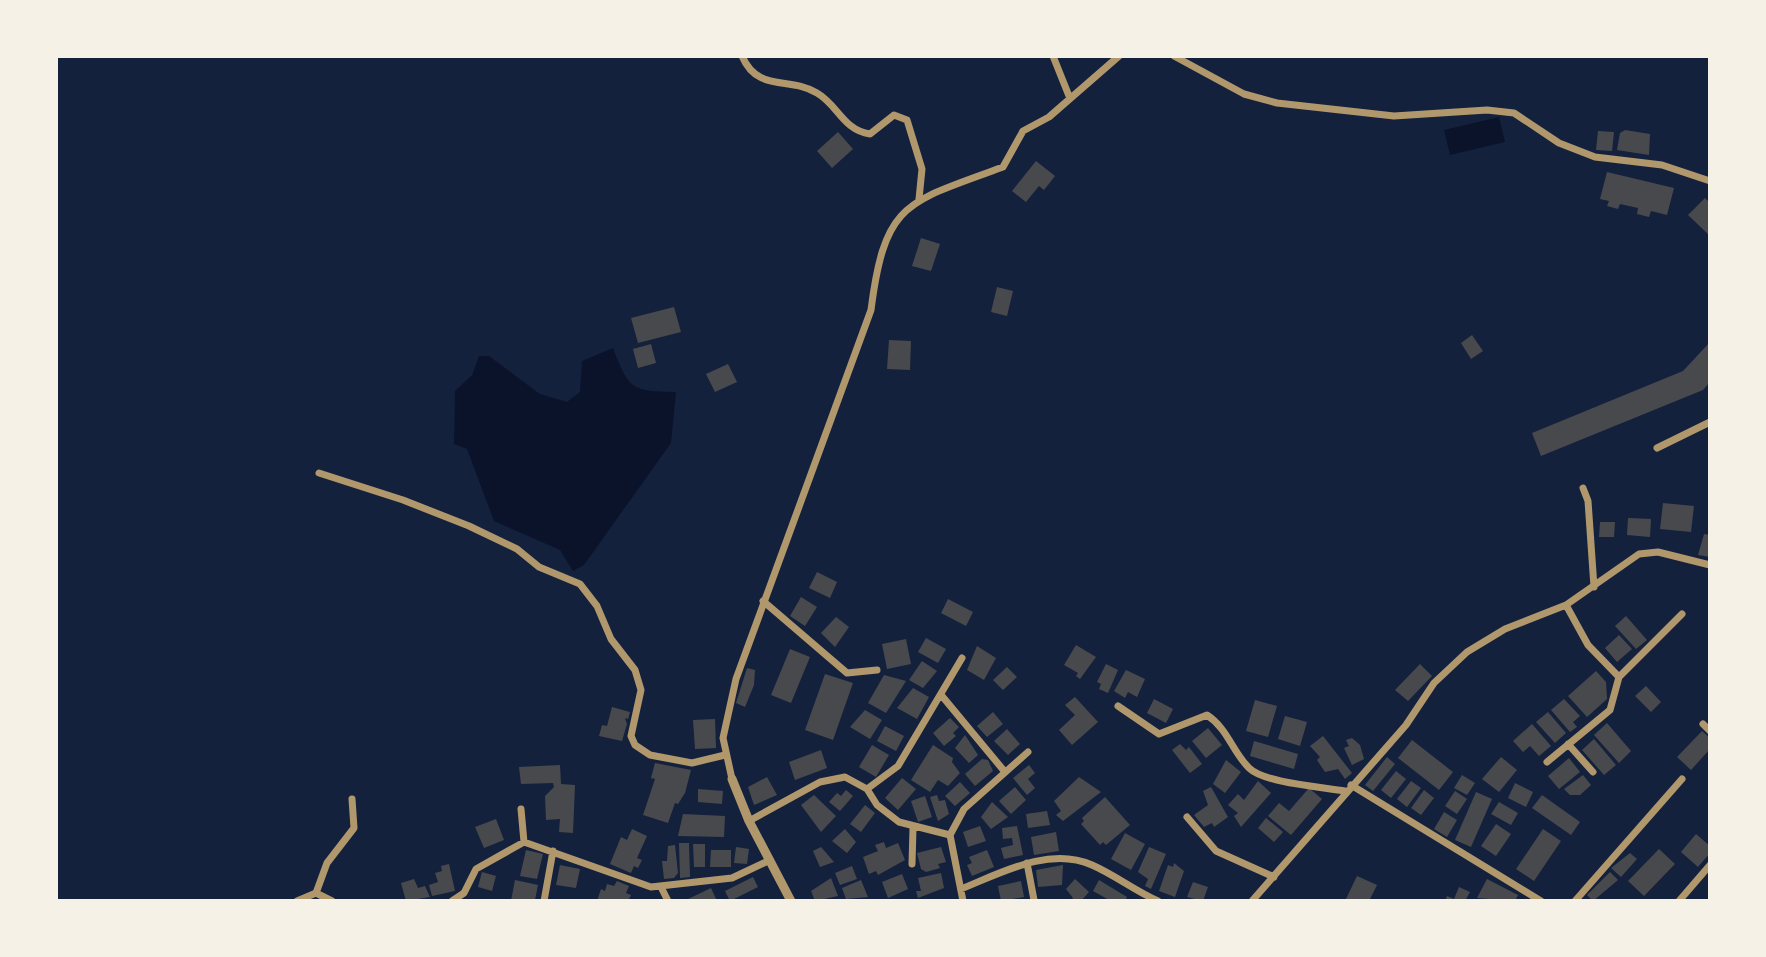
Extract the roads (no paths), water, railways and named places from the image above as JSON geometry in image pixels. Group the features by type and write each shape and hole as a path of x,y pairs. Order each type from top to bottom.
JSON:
{"street":[{"path":"742,56 748,71 764,80 816,92 855,131 870,134 894,115 907,120 922,169 919,199"},
{"path":"1053,56 1069,96"},
{"path":"791,901 749,821 732,779 723,738 727,712 763,601 871,310 877,266 891,226 919,199 1003,167 1023,131 1049,117 1069,96 1119,56"},
{"path":"1174,56 1244,94 1277,103 1394,116 1487,110 1514,113 1559,143 1595,157 1662,165 1710,181"},
{"path":"1657,448 1710,422"},
{"path":"319,473 469,526 517,549 539,567 580,584 597,606 611,639 635,670 641,690 631,736 635,745 650,755 692,763 725,755"},
{"path":"1583,488 1588,501 1594,587"},
{"path":"1252,901 1406,725 1434,683 1467,652 1505,629 1566,605 1622,563 1649,551 1710,565"},
{"path":"763,601 847,673 877,670"},
{"path":"1566,605 1588,645 1619,677"},
{"path":"1547,762 1610,710 1619,677 1682,614"},
{"path":"867,789 898,766 962,658"},
{"path":"942,696 1005,772"},
{"path":"1118,706 1159,734 1207,715 1227,733 1238,755 1252,771 1348,788 1541,901"},
{"path":"1703,724 1710,731"},
{"path":"1568,744 1593,772"},
{"path":"963,901 950,835 964,809 1028,752"},
{"path":"749,821 833,778 845,777 867,789 889,816 913,828 950,835"},
{"path":"1575,901 1682,779"},
{"path":"297,901 316,893 327,863 354,828 352,799"},
{"path":"521,809 524,842"},
{"path":"1187,817 1216,851 1274,877"},
{"path":"912,864 913,828"},
{"path":"452,901 464,893 476,869 524,842 642,885 661,887 732,878 770,860"},
{"path":"544,901 553,851"},
{"path":"961,889 1027,863 1067,858 1091,864 1158,901"},
{"path":"1027,863 1034,900"},
{"path":"1679,901 1710,865"},
{"path":"661,887 668,901"},
{"path":"316,893 332,901"}],"water":[{"path":"1499,117 1505,142 1450,155 1444,130"},
{"path":"613,348 623,372 634,385 650,391 676,392 671,443 584,565 573,571 560,550 494,521 467,449 454,444 455,391 472,375 479,356 489,356 540,394 567,402 580,392 582,361"}]}
